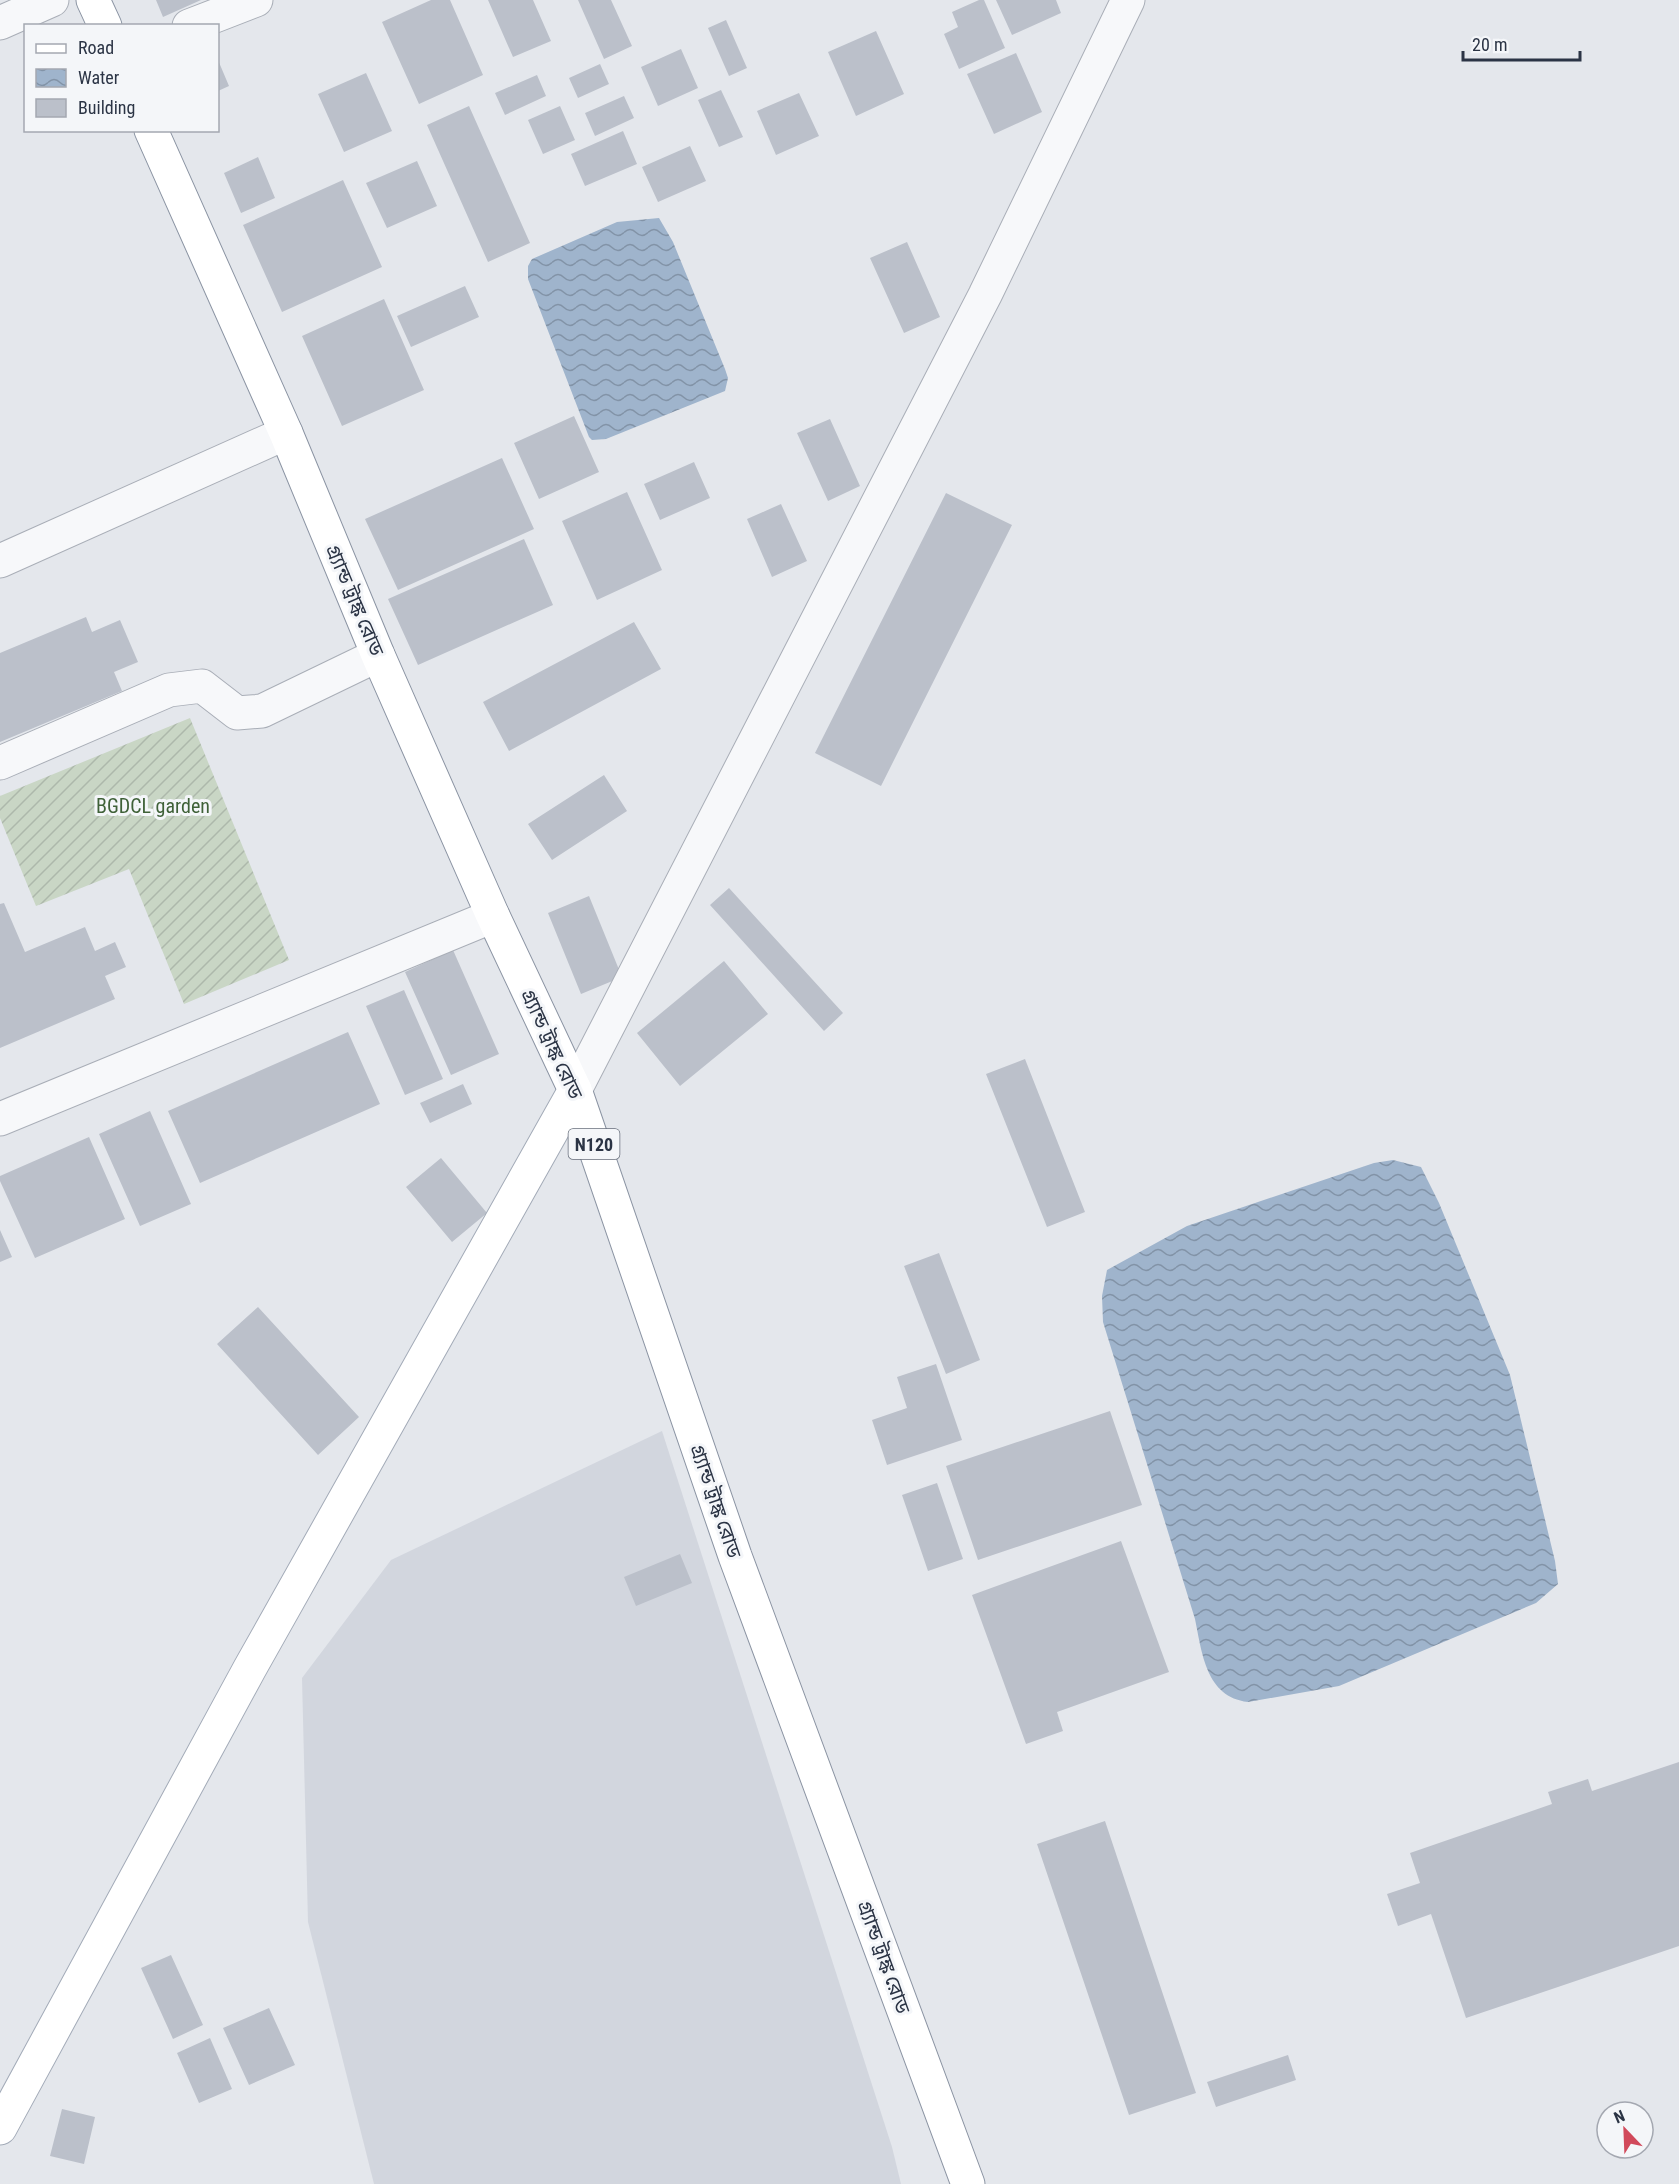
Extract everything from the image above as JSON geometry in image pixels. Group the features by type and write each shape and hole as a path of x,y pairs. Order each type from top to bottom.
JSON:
{"main road":[{"path":"93,0 104,24"},
{"name":"গ্র্যান্ড ট্রাঙ্ক রোড","path":"152,132 286,433 378,655 493,916 575,1090 735,1556 968,2184"},
{"path":"0,2127 250,1668 575,1090"}],"street":[{"path":"0,23 52,0"},
{"path":"194,24 256,0"},
{"path":"575,1090 974,316 1128,0"},
{"path":"0,561 286,433"},
{"path":"0,763 169,690 202,686 237,713 262,711 378,655"},
{"path":"0,1119 493,916"}],"shaded area":[{"path":"662,1431 892,2147 901,2184 374,2184 308,1922 302,1678 391,1560"}],"green space":[{"name":"BGDCL garden","path":"190,718 289,960 184,1004 129,869 36,906 0,818 0,796"}],"water":[{"path":"659,218 673,242 725,369 728,378 725,391 606,439 592,440 528,279 528,266 532,259 617,222"},
{"path":"1393,1160 1421,1167 1439,1203 1510,1375 1555,1561 1558,1584 1536,1603 1339,1686 1248,1702 1223,1692 1208,1671 1204,1659 1195,1619 1103,1322 1102,1296 1107,1270 1187,1226 1374,1163"}],"building":[{"path":"156,0 201,0 163,17"},
{"path":"431,0 450,0 483,75 419,104 382,22"},
{"path":"488,0 533,0 551,41 513,57"},
{"path":"578,0 611,0 632,46 604,59"},
{"path":"984,0 1005,48 959,69 944,34 958,27 952,12"},
{"path":"996,0 1056,0 1061,13 1012,35"},
{"path":"726,20 747,68 729,76 708,28"},
{"path":"876,31 904,94 856,116 828,52"},
{"path":"681,49 698,88 658,106 641,67"},
{"path":"1016,53 1042,112 994,134 967,74"},
{"path":"219,62 229,86 219,91"},
{"path":"600,64 609,84 578,98 569,78"},
{"path":"366,73 392,131 344,152 318,94"},
{"path":"537,75 546,96 505,115 495,93"},
{"path":"721,90 743,137 719,147 698,100"},
{"path":"799,93 819,136 776,155 757,111"},
{"path":"624,96 634,118 595,136 585,113"},
{"path":"469,106 530,243 488,262 427,125"},
{"path":"560,106 575,140 543,154 528,120"},
{"path":"623,131 637,164 585,186 571,154"},
{"path":"690,146 706,181 658,202 642,167"},
{"path":"258,157 275,198 241,213 224,173"},
{"path":"417,161 437,206 387,228 366,183"},
{"path":"343,180 382,267 282,312 243,225"},
{"path":"907,242 940,317 904,333 870,258"},
{"path":"465,286 479,317 411,347 397,316"},
{"path":"384,299 424,390 342,426 302,336"},
{"path":"574,416 599,472 539,499 514,443"},
{"path":"830,419 860,486 828,501 797,433"},
{"path":"502,458 534,529 398,590 365,519"},
{"path":"694,462 710,498 660,520 644,484"},
{"path":"627,492 662,570 597,600 562,521"},
{"path":"946,493 1012,525 881,786 815,753"},
{"path":"781,504 807,561 772,577 747,519"},
{"path":"524,539 553,605 418,665 388,599"},
{"path":"86,617 92,632 120,620 138,662 114,672 122,691 0,742 0,653"},
{"path":"634,622 661,669 509,751 483,702"},
{"path":"604,775 627,811 552,860 528,824"},
{"path":"729,888 843,1013 824,1031 710,905"},
{"path":"589,896 622,977 581,994 548,913"},
{"path":"4,903 25,952 85,927 95,951 115,942 126,967 105,976 115,999 0,1048 0,904"},
{"path":"453,950 499,1054 451,1075 405,972"},
{"path":"724,961 768,1014 680,1086 637,1033"},
{"path":"404,990 443,1079 405,1095 366,1006"},
{"path":"348,1032 380,1104 200,1183 168,1111"},
{"path":"1025,1059 1085,1212 1047,1227 986,1074"},
{"path":"463,1084 472,1104 430,1123 420,1103"},
{"path":"150,1111 191,1204 140,1226 99,1134"},
{"path":"89,1137 125,1219 35,1258 0,1181 0,1176"},
{"path":"441,1158 487,1213 452,1242 406,1187"},
{"path":"0,1230 12,1257 0,1262"},
{"path":"939,1253 980,1360 946,1374 904,1266"},
{"path":"258,1307 359,1417 318,1455 217,1344"},
{"path":"936,1364 962,1440 887,1465 872,1420 907,1408 897,1377"},
{"path":"1110,1411 1142,1505 978,1560 946,1466"},
{"path":"937,1483 963,1559 928,1571 902,1495"},
{"path":"1121,1541 1169,1672 1057,1712 1063,1731 1026,1744 972,1595"},
{"path":"680,1554 692,1583 636,1606 624,1577"},
{"path":"1679,1762 1679,1946 1466,2018 1431,1914 1398,1926 1387,1894 1420,1883 1410,1853 1552,1804 1548,1792 1588,1779 1592,1791"},
{"path":"1105,1821 1196,2093 1129,2115 1037,1844"},
{"path":"171,1955 203,2025 173,2039 141,1968"},
{"path":"269,2008 295,2065 249,2085 223,2028"},
{"path":"210,2038 232,2089 199,2103 177,2053"},
{"path":"1288,2055 1296,2080 1216,2107 1207,2082"},
{"path":"62,2109 95,2117 84,2164 50,2156"}]}
